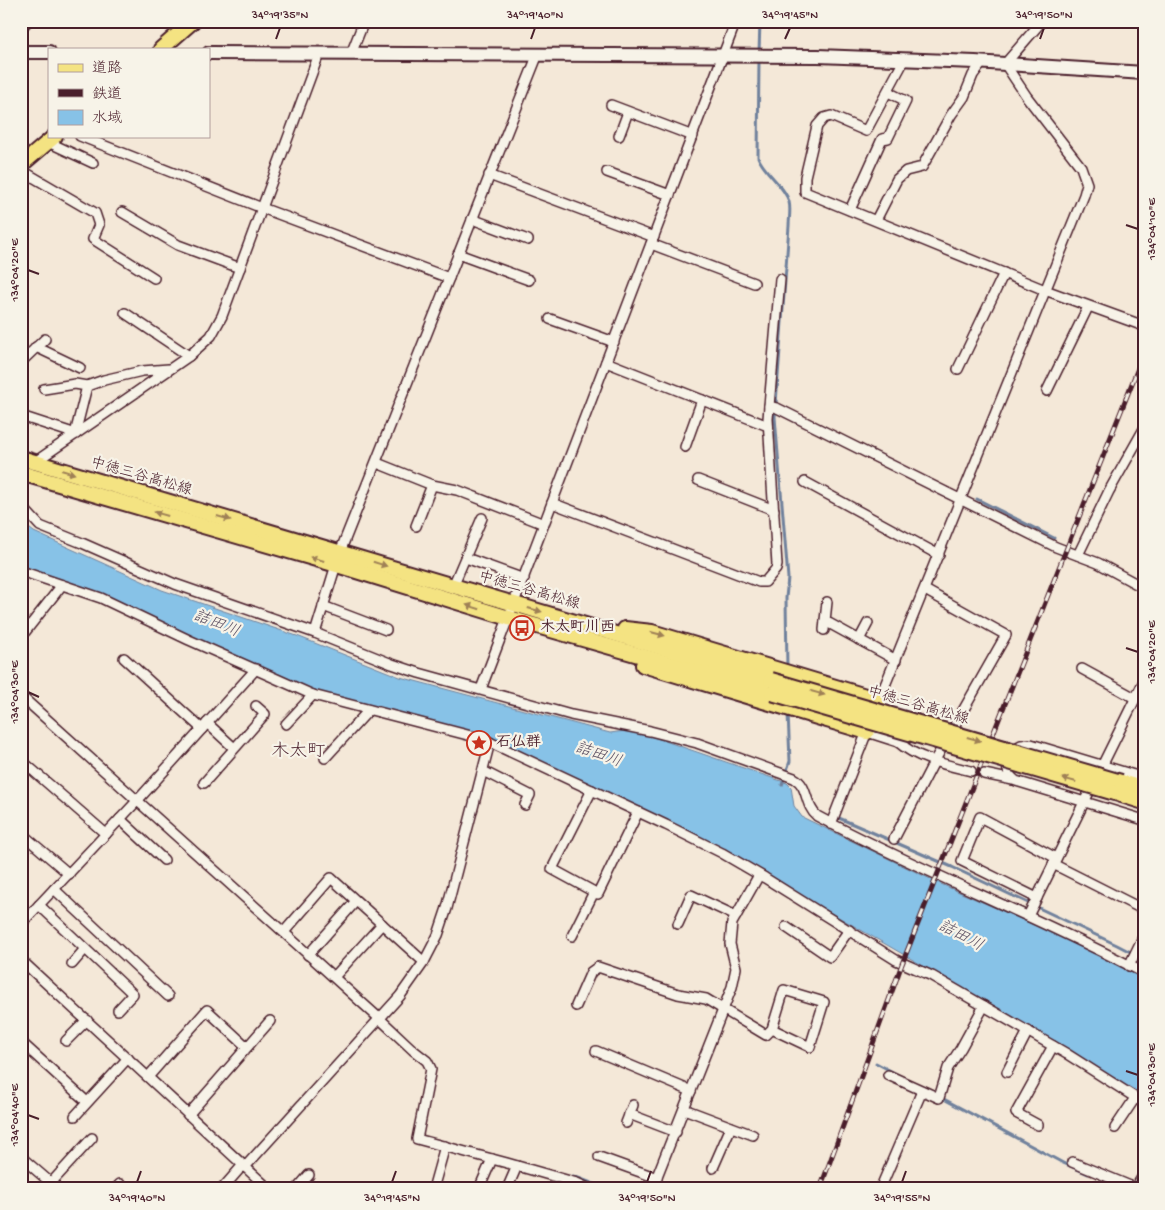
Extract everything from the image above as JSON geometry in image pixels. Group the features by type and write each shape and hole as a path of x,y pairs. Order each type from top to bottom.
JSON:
{"main road":[{"path":"162,48 193,21"},
{"path":"22,171 52,139"},
{"name":"中徳三谷高松線","path":"28,460 511,611 598,642 772,686"},
{"name":"中徳三谷高松線","path":"21,473 338,558 453,586 511,611 592,626 772,686 1118,788 1144,802"},
{"path":"592,626 652,632 879,700"},
{"path":"598,642 621,657 667,673 867,732"},
{"name":"中徳三谷高松線","path":"1118,788 1144,789"}],"street":[{"path":"21,28 28,21"},
{"path":"351,54 364,21"},
{"path":"481,689 736,21"},
{"path":"1005,64 1042,21"},
{"path":"21,52 48,52"},
{"path":"210,53 818,56 1005,64 1144,73"},
{"path":"21,473 28,460 75,434 189,356 211,336 218,326 319,54"},
{"path":"315,633 338,558 538,54"},
{"path":"866,132 888,92 903,59"},
{"path":"876,220 897,179 906,171 922,167 951,115 964,97 973,75 982,63"},
{"path":"831,824 1087,184 1081,167 1027,97 1005,64"},
{"path":"888,92 906,101 888,138 882,139 831,116 824,118 817,126 805,177 805,192 1088,307 1144,326"},
{"path":"611,106 692,136"},
{"path":"619,136 628,112"},
{"path":"85,138 262,208 448,278"},
{"path":"52,139 93,163"},
{"path":"850,210 882,139"},
{"path":"22,171 95,213 99,225 93,239 154,278"},
{"path":"607,172 670,195"},
{"path":"489,175 754,283"},
{"path":"122,212 178,244 240,268"},
{"path":"472,218 528,240"},
{"path":"458,254 529,280"},
{"path":"958,369 1004,273"},
{"path":"552,503 759,582 765,582 777,565 768,426 780,279"},
{"path":"1047,391 1088,307"},
{"path":"125,314 189,356"},
{"path":"550,319 614,342"},
{"path":"21,362 45,339"},
{"path":"36,347 80,368"},
{"path":"606,362 768,426"},
{"path":"44,389 75,384 86,386 142,371 169,369"},
{"path":"75,434 86,386"},
{"path":"685,447 702,400"},
{"path":"769,406 777,408 1056,547 1098,563 1144,588"},
{"path":"21,416 75,434"},
{"path":"1078,555 1109,491 1144,430"},
{"path":"377,463 432,485 457,490 544,524"},
{"path":"698,480 774,510"},
{"path":"805,482 939,555"},
{"path":"416,526 432,485"},
{"path":"21,509 27,512 40,526 175,584 315,633 392,664 428,676 581,718 650,731 697,743 794,778 803,786 811,811 831,824 947,881 1028,916 1144,973"},
{"path":"453,586 482,518"},
{"path":"466,558 524,579"},
{"path":"21,571 101,598 188,640 313,695 490,742 592,790 714,849 896,960 932,976 1028,1031 1144,1103"},
{"path":"21,637 62,585"},
{"path":"894,839 935,760 1006,635 925,590"},
{"path":"827,602 825,626 859,640 896,660"},
{"path":"323,606 386,630"},
{"path":"859,640 868,623"},
{"path":"124,658 204,726 234,748"},
{"path":"21,924 137,801 256,669"},
{"path":"1082,669 1135,698"},
{"path":"1028,916 1144,681"},
{"path":"286,724 313,695"},
{"path":"21,696 427,1061 431,1069 417,1139 577,1183 590,1189"},
{"path":"879,700 910,709 913,714 905,741 898,742"},
{"path":"204,783 265,714 256,706"},
{"path":"325,758 369,710"},
{"path":"867,732 898,742 907,750 972,771"},
{"path":"222,1189 380,1019 400,996 424,962 438,935 447,908 490,742"},
{"path":"1016,781 1009,776 1006,769 1012,750 1021,745 1031,744 1144,778"},
{"path":"21,760 106,834"},
{"path":"483,771 532,791 525,805"},
{"path":"984,774 1016,781 1144,820"},
{"path":"592,790 552,868 598,894 638,812"},
{"path":"1037,898 962,861 980,817 1144,910"},
{"path":"120,819 164,860"},
{"path":"21,833 69,874"},
{"path":"652,1189 732,987 736,968 730,944 732,923 759,875"},
{"path":"284,932 331,878 424,962"},
{"path":"54,889 168,996"},
{"path":"572,936 594,892"},
{"path":"678,924 691,895 736,916"},
{"path":"308,954 356,901"},
{"path":"39,905 133,994 118,1010"},
{"path":"334,977 382,924"},
{"path":"786,927 830,957 848,930"},
{"path":"1129,966 1144,936"},
{"path":"72,964 85,949"},
{"path":"21,960 269,1189"},
{"path":"576,1006 591,972 598,967 678,994 706,1000 766,1035 772,1029 784,990 824,1002 810,1047 772,1029"},
{"path":"888,1074 922,1091 940,1096 948,1068 984,1006"},
{"path":"148,1077 207,1010 248,1046"},
{"path":"66,1041 87,1020"},
{"path":"188,1115 270,1021"},
{"path":"1007,1072 1028,1031"},
{"path":"21,1042 87,1102"},
{"path":"1038,1125 1016,1112 1053,1046"},
{"path":"596,1051 691,1091"},
{"path":"75,1116 128,1058"},
{"path":"885,1189 881,1187 922,1091"},
{"path":"1115,1128 1135,1098"},
{"path":"633,1105 628,1119 676,1132"},
{"path":"684,1109 753,1135"},
{"path":"713,1168 731,1127"},
{"path":"21,1157 55,1186 92,1138"},
{"path":"433,1189 444,1146"},
{"path":"599,1157 657,1178"},
{"path":"480,1189 492,1159"},
{"path":"1072,1162 1135,1188 1144,1174"},
{"path":"507,1189 517,1166"},
{"path":"297,1189 309,1175"}],"water":[{"name":"詰田川","path":"21,522 34,532 162,590 297,636 400,677 610,733 633,730 787,783 791,787 794,806 802,817 941,884 1048,931 1144,977 1144,1099 1073,1052 720,849 484,736 314,691 21,568"}],"waterway":[{"path":"759,53 760,21"},
{"path":"759,59 758,157 765,169 787,196 790,208 775,417 788,578 786,598 787,669"},
{"path":"977,499 1054,538"},
{"path":"782,785 790,761 788,713"},
{"path":"839,818 952,867 1144,959"},
{"path":"876,1063 906,1079"},
{"path":"940,1097 1063,1163 1088,1174"},
{"path":"573,1176 607,1189"}],"railway":[{"path":"820,1189 902,964 1144,353"}],"place":[{"name":"木太町川西","path":"522,628"},
{"name":"石仏群","path":"479,743"}],"district":[{"name":"木太町","path":"298,752"}]}
